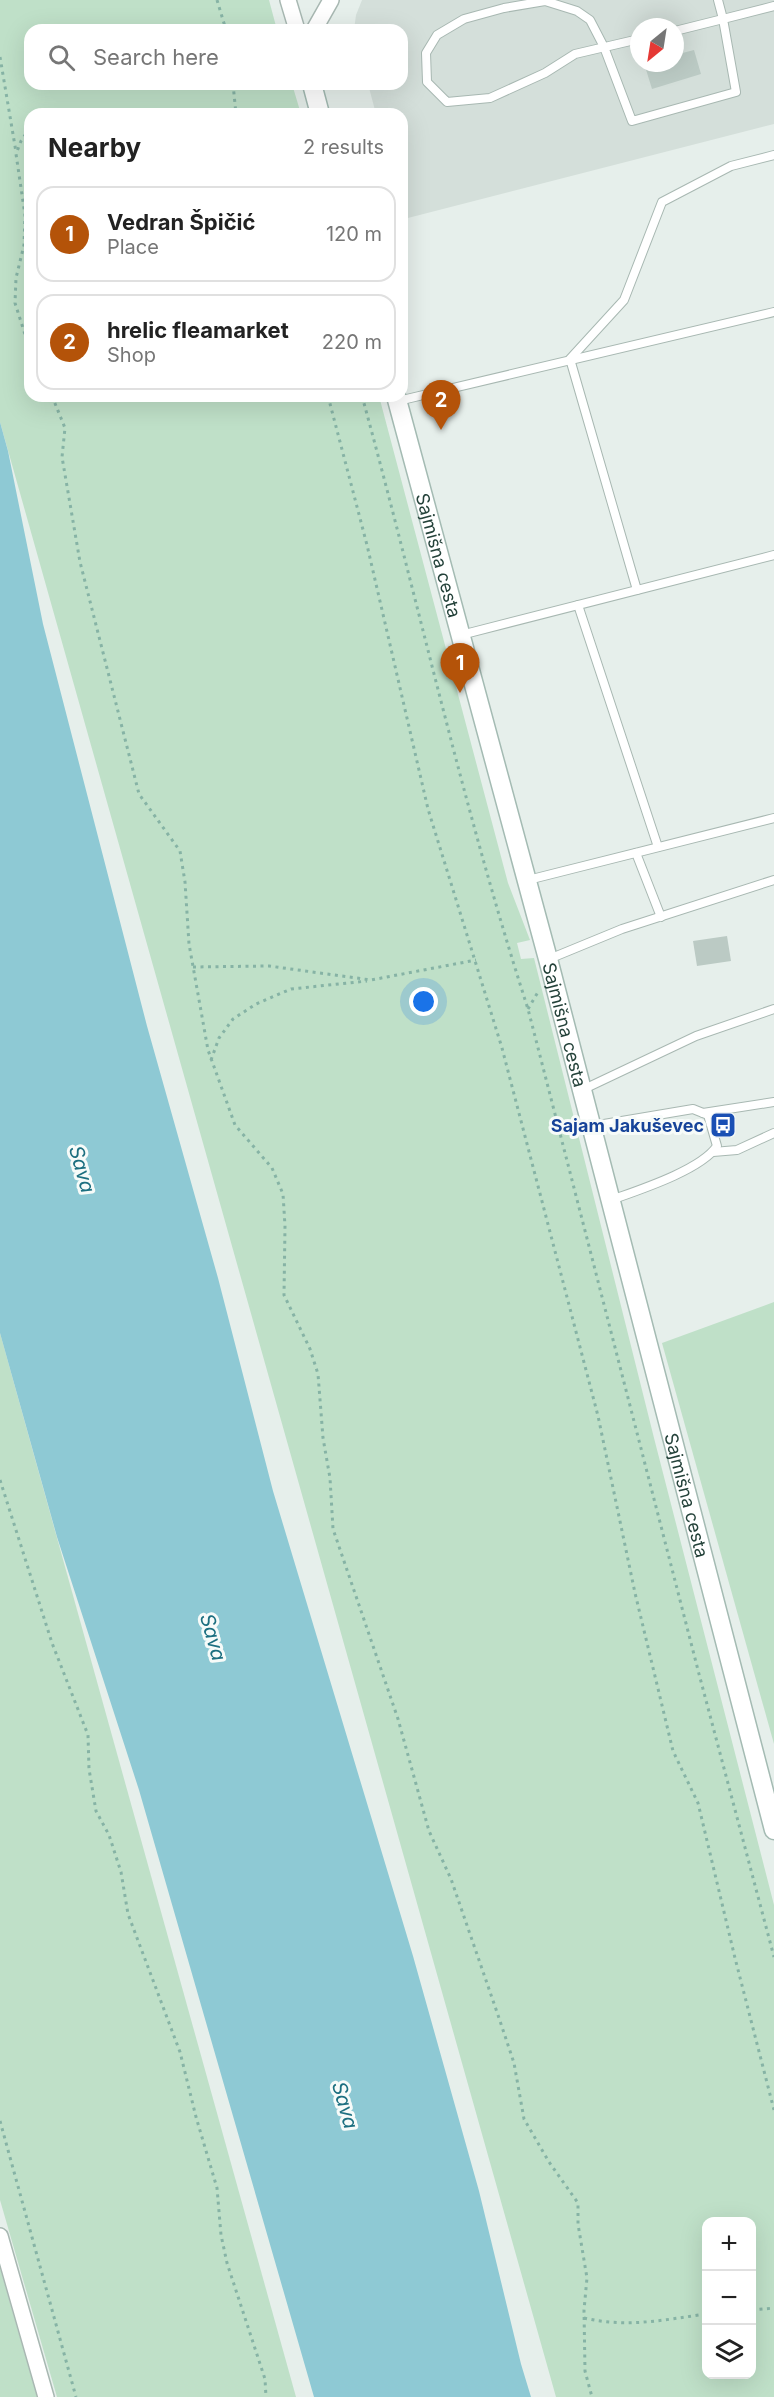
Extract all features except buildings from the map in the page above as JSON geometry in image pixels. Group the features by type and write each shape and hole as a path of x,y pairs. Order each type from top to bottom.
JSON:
{"street":[{"path":"288,0 295,24"},
{"path":"317,24 331,0"},
{"path":"314,90 319,108"},
{"name":"Sajmišna cesta","path":"398,402 592,1126 774,1830"},
{"path":"0,2236 46,2397"}],"lane":[{"path":"630,41 604,47 575,54 545,73 490,98 447,102 427,82 426,53 436,35 464,20 504,8 545,1 577,11 590,20 604,47 632,121 736,92 718,0"},
{"path":"684,29 774,6"},
{"path":"570,359 624,300 662,202 731,166 774,155"},
{"path":"408,396 774,312"},
{"path":"570,359 637,590"},
{"path":"461,635 774,555"},
{"path":"578,605 658,848"},
{"path":"527,880 774,818"},
{"path":"636,853 661,917"},
{"path":"548,959 622,929 774,880"},
{"path":"582,1090 696,1036 774,1009"},
{"path":"703,1113 774,1102"},
{"path":"592,1126 693,1109 708,1115 717,1146 710,1156 657,1183 611,1200"},
{"path":"713,1152 736,1150 774,1133"}],"path":[{"path":"217,0 224,24"},
{"path":"0,57 24,208"},
{"path":"234,90 235,108"},
{"path":"16,154 24,137"},
{"path":"24,245 16,278 15,303 24,332"},
{"path":"54,402 65,428 62,457 80,562 139,794 180,851 193,967 212,1060 235,1125 272,1168 283,1194 284,1296 318,1374 322,1438 330,1478 333,1529 395,1709 429,1831 451,1878 499,2018 513,2063 524,2119 549,2162 578,2203 578,2224 587,2278 584,2318 585,2371 592,2397"},
{"path":"330,402 367,545 428,809 502,1048 598,1416 635,1593 673,1751 698,1803 774,2110"},
{"path":"364,402 470,806 528,1009 774,1957"},
{"path":"212,1060 219,1038 233,1019 256,1004 291,989 371,980 476,960"},
{"path":"193,967 269,966 371,980"},
{"path":"0,1480 51,1643 88,1735 89,1769 96,1812 109,1835 121,1872 128,1914 180,2052 217,2188 221,2235 227,2263 265,2379 266,2397"},
{"path":"0,2121 76,2397"},
{"path":"756,2310 774,2308"},
{"path":"584,2318 609,2324 639,2323 702,2315"}],"shaded area":[{"path":"362,0 774,0 774,124 408,218 408,108 374,108 370,90 408,90 408,24 355,24"}],"green space":[{"path":"0,0 269,0 275,24 24,24 24,90 294,90 299,108 24,108 24,402 381,402 508,883 530,940 517,943 521,959 534,958 774,1905 774,2397 556,2397 0,422"},
{"path":"774,1302 774,1744 662,1343"},
{"path":"0,1333 296,2397 57,2397 0,2200"},
{"path":"0,2268 37,2397 0,2397"}],"water":[{"name":"Sava","path":"0,422 43,624 147,1026 218,1278 273,1491 413,1956 479,2191 531,2397 314,2397 139,1790 57,1537 0,1333"}],"place":[{"name":"hrelic fleamarket","path":"441,430"},
{"name":"Vedran Špičić","path":"460,693"},
{"name":"Sajam Jakuševec","path":"723,1125"}]}
